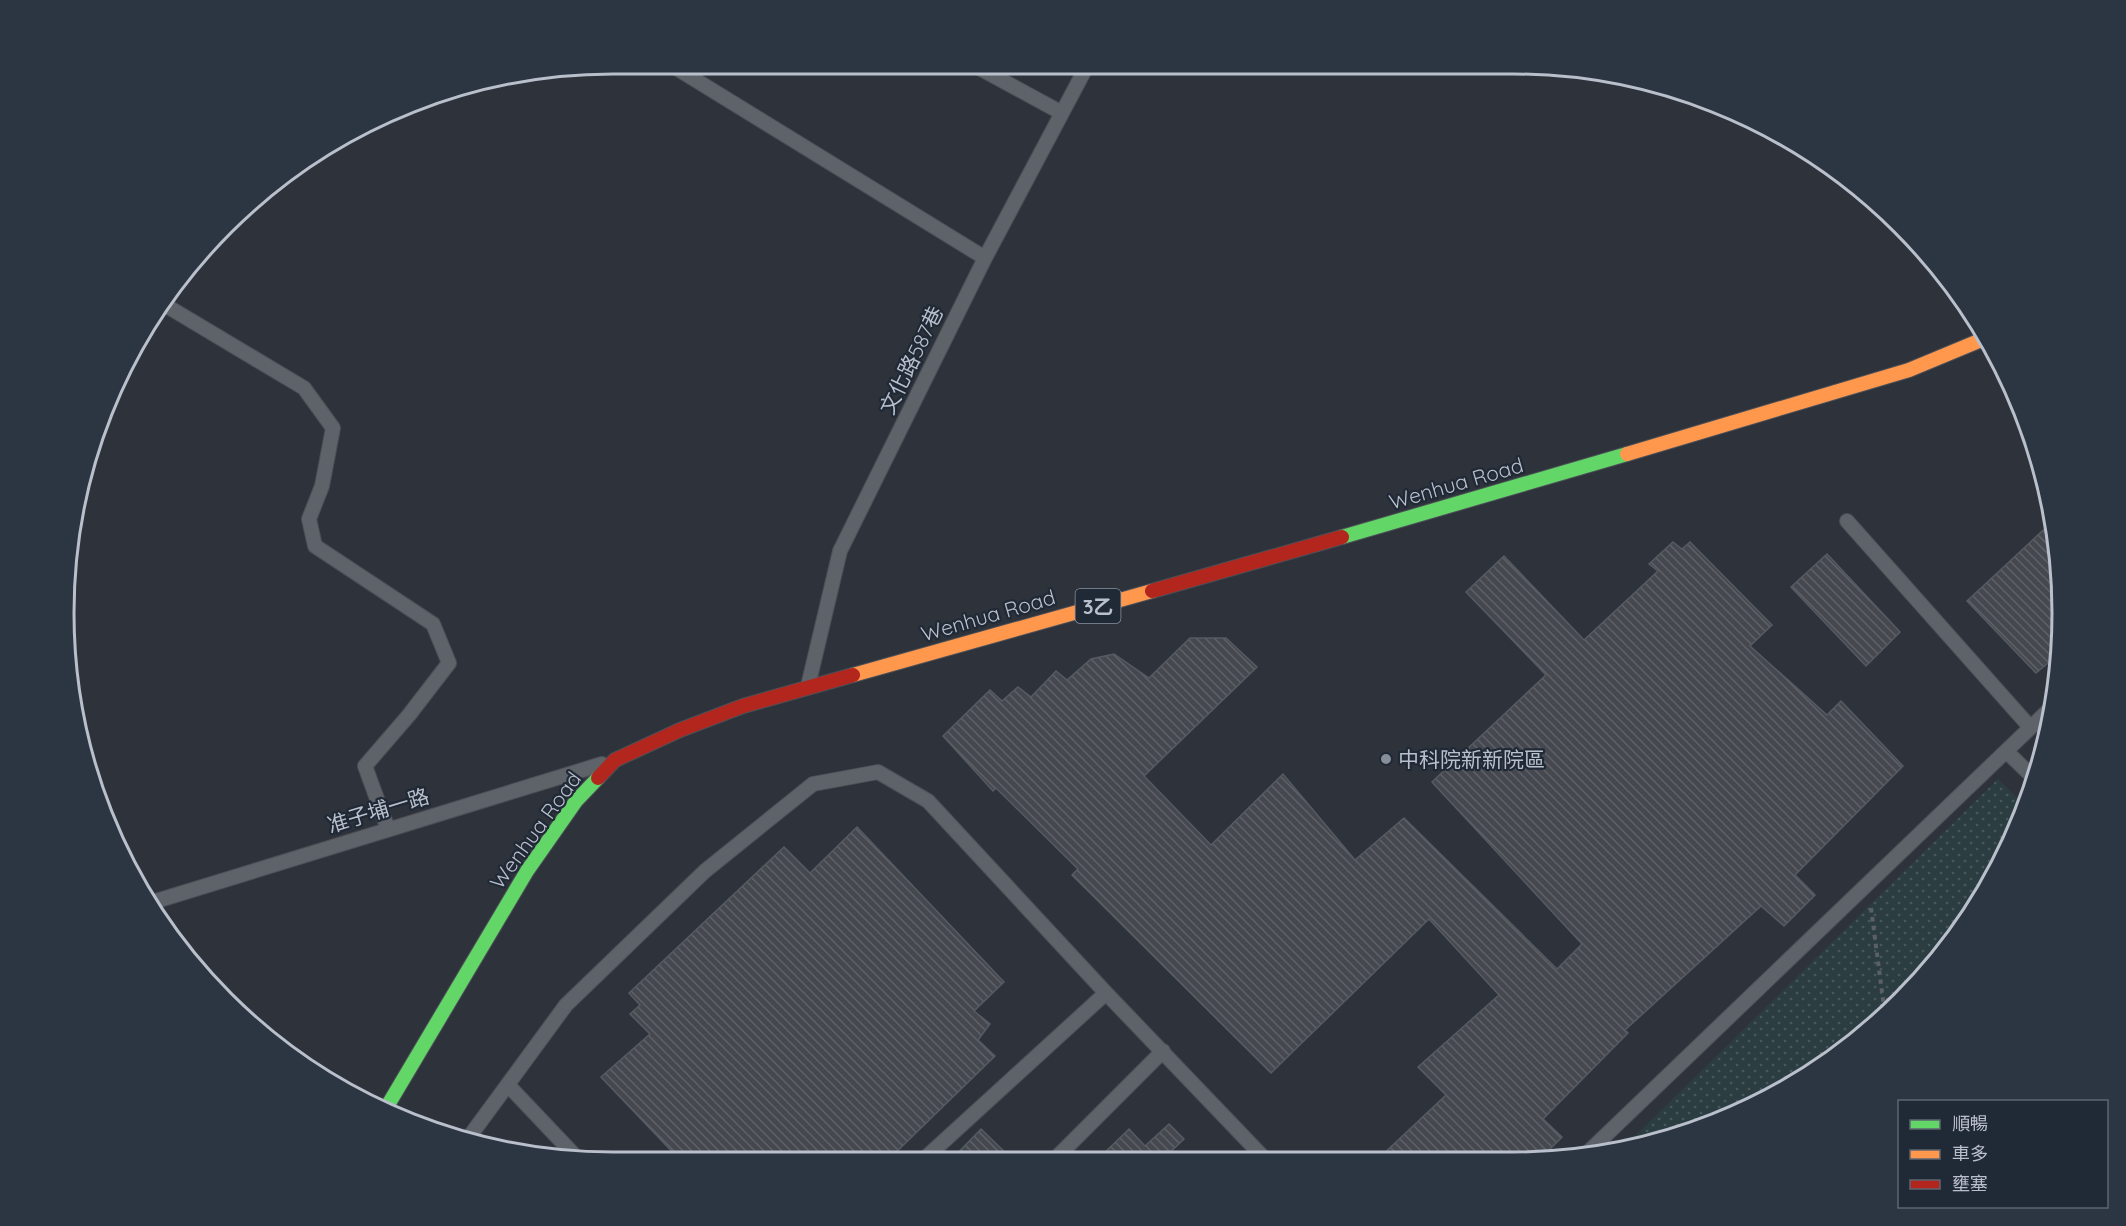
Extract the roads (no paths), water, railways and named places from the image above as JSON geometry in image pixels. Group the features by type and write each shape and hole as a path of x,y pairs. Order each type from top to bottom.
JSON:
{"main road":[{"name":"Wenhua Road","path":"389,1103 526,870 576,801 615,760 680,730 743,706 1448,507 1909,370 1979,341"}],"lane":[{"path":"686,74 985,258"},
{"path":"990,74 1062,113"},
{"name":"文化路587巷","path":"807,688 840,551 985,258 1083,74"},
{"path":"168,307 304,388 333,428 322,486 309,519 315,546 433,624 449,663 409,715 364,766 388,829"},
{"path":"1847,521 2030,727"},
{"path":"1594,1146 2042,716"},
{"path":"2006,751 2028,772"},
{"name":"准子埔一路","path":"157,901 573,771 615,760"},
{"path":"472,1134 566,1005 705,870 813,784 878,772 928,801 1258,1152"},
{"path":"932,1152 1106,993"},
{"path":"1062,1152 1163,1051"},
{"path":"508,1085 570,1150"}],"place":[{"name":"中科院新新院區","path":"1386,759"}]}
